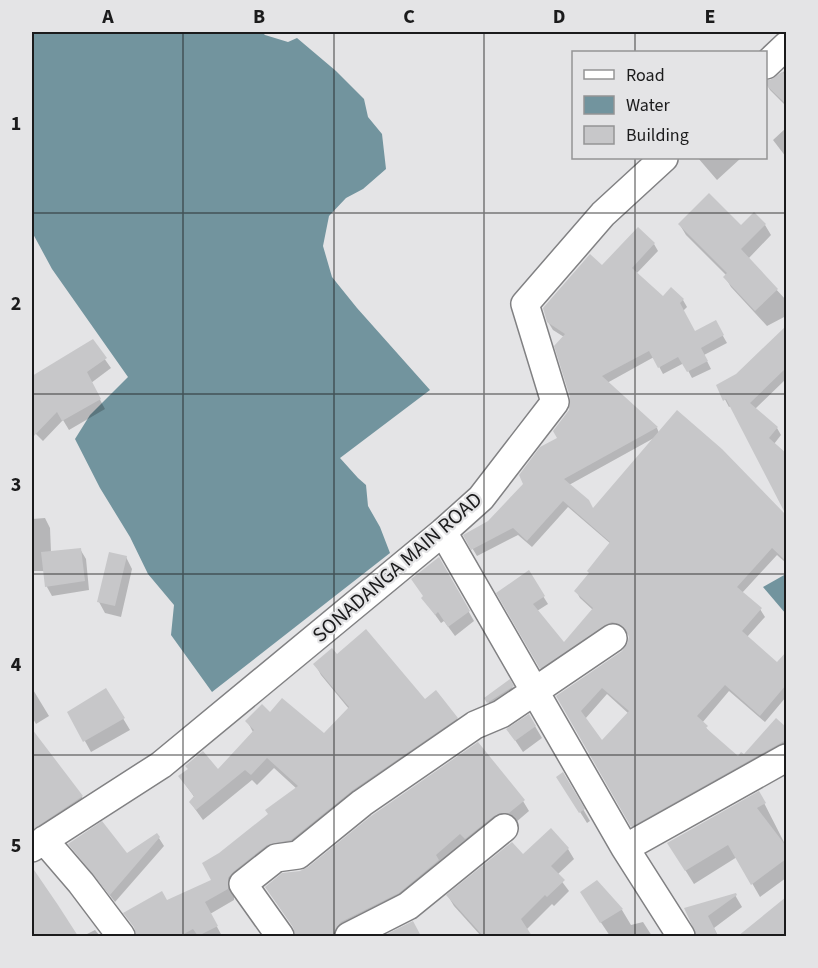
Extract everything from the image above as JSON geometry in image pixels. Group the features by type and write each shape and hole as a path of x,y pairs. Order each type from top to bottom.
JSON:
{"street":[{"path":"767,63 786,46"},
{"name":"SONADANGA MAIN ROAD","path":"38,844 160,765 443,532 481,498 555,402 525,304 603,214 663,159"},
{"path":"443,532 625,848 681,936"},
{"path":"280,936 243,884 276,858 298,855 362,803 475,725 501,714 613,638"},
{"path":"625,848 786,758"},
{"path":"349,936 408,906 504,828"},
{"path":"38,844 81,883 121,936"}],"water":[{"path":"32,32 262,32 288,42 297,38 336,71 364,99 368,117 382,134 386,169 363,189 346,198 329,216 323,246 332,277 430,390 340,458 366,485 368,506 380,527 390,553 212,692 171,635 174,605 148,574 75,439 90,415 128,377 52,269 32,232"},
{"path":"786,574 786,614 763,587"}],"building":[{"path":"782,72 786,76 786,104 767,86 767,80"},
{"path":"709,193 741,225 754,212 766,224 741,249 778,289 755,311 723,277 727,273 678,224"},
{"path":"638,227 655,243 632,268 663,296 671,287 684,299 680,303 695,331 716,320 724,335 701,348 708,361 687,372 678,357 658,368 649,351 602,376 658,427 564,479 589,500 593,508 677,410 722,449 786,515 786,561 772,548 737,587 762,608 742,631 777,662 786,652 786,685 760,716 725,685 697,716 708,726 706,728 738,756 741,752 744,754 776,718 786,727 786,740 631,827 556,696 622,651 629,637 626,630 612,622 605,625 540,669 496,593 529,570 545,596 533,604 564,642 593,608 574,591 610,542 563,501 527,541 513,528 471,550 463,535 488,521 523,484 519,475 540,447 557,438 553,431 569,410 570,397 554,346 565,334 547,322 543,308 590,254 602,265","holes":["602,688 629,711 602,740 581,711"]},
{"path":"786,326 786,368 750,403 778,427 769,438 786,453 786,515 726,399 723,401 716,385 736,374"},
{"path":"93,339 107,358 87,372 101,399 62,421 57,412 32,438 32,376"},
{"path":"81,548 85,581 45,587 41,552"},
{"path":"109,552 127,556 115,606 97,602"},
{"path":"439,557 470,611 448,627 438,612 435,615 421,598 423,596 411,579"},
{"path":"366,629 425,699 436,690 458,718 353,790 291,840 267,845 233,872 228,878 228,889 205,902 218,926 198,936 193,929 180,936 136,936 134,927 123,913 162,891 167,900 211,880 202,863 219,853 268,814 265,810 298,786 267,758 251,775 245,770 196,810 189,802 194,796 178,776 188,769 185,766 203,751 218,769 254,730 245,721 262,704 270,712 282,698 324,733 349,707 313,664 332,648 337,654"},
{"path":"510,679 514,686 487,703 484,698"},
{"path":"106,688 125,718 83,742 67,712"},
{"path":"529,714 536,726 515,741 506,729"},
{"path":"32,729 83,796 32,830"},
{"path":"478,742 525,800 509,813 494,816 465,839 460,834 436,855 439,860 399,893 341,922 333,936 295,936 293,927 265,887 282,873 300,871 308,867 371,816"},
{"path":"563,772 585,809 579,813 556,777"},
{"path":"759,791 766,803 757,808 786,846 786,859 751,885 728,845 685,871 667,843"},
{"path":"102,821 127,853 157,833 160,837 110,895 68,844"},
{"path":"551,828 569,848 551,866 565,880 547,897 545,895 521,919 532,936 483,936 446,895 512,842 523,854"},
{"path":"32,867 58,905 78,936 32,936"},
{"path":"597,880 623,909 600,923 580,892"},
{"path":"736,893 737,895 708,916 718,936 697,936 684,908"},
{"path":"786,897 786,936 738,936"},
{"path":"413,921 421,936 383,936"}]}
